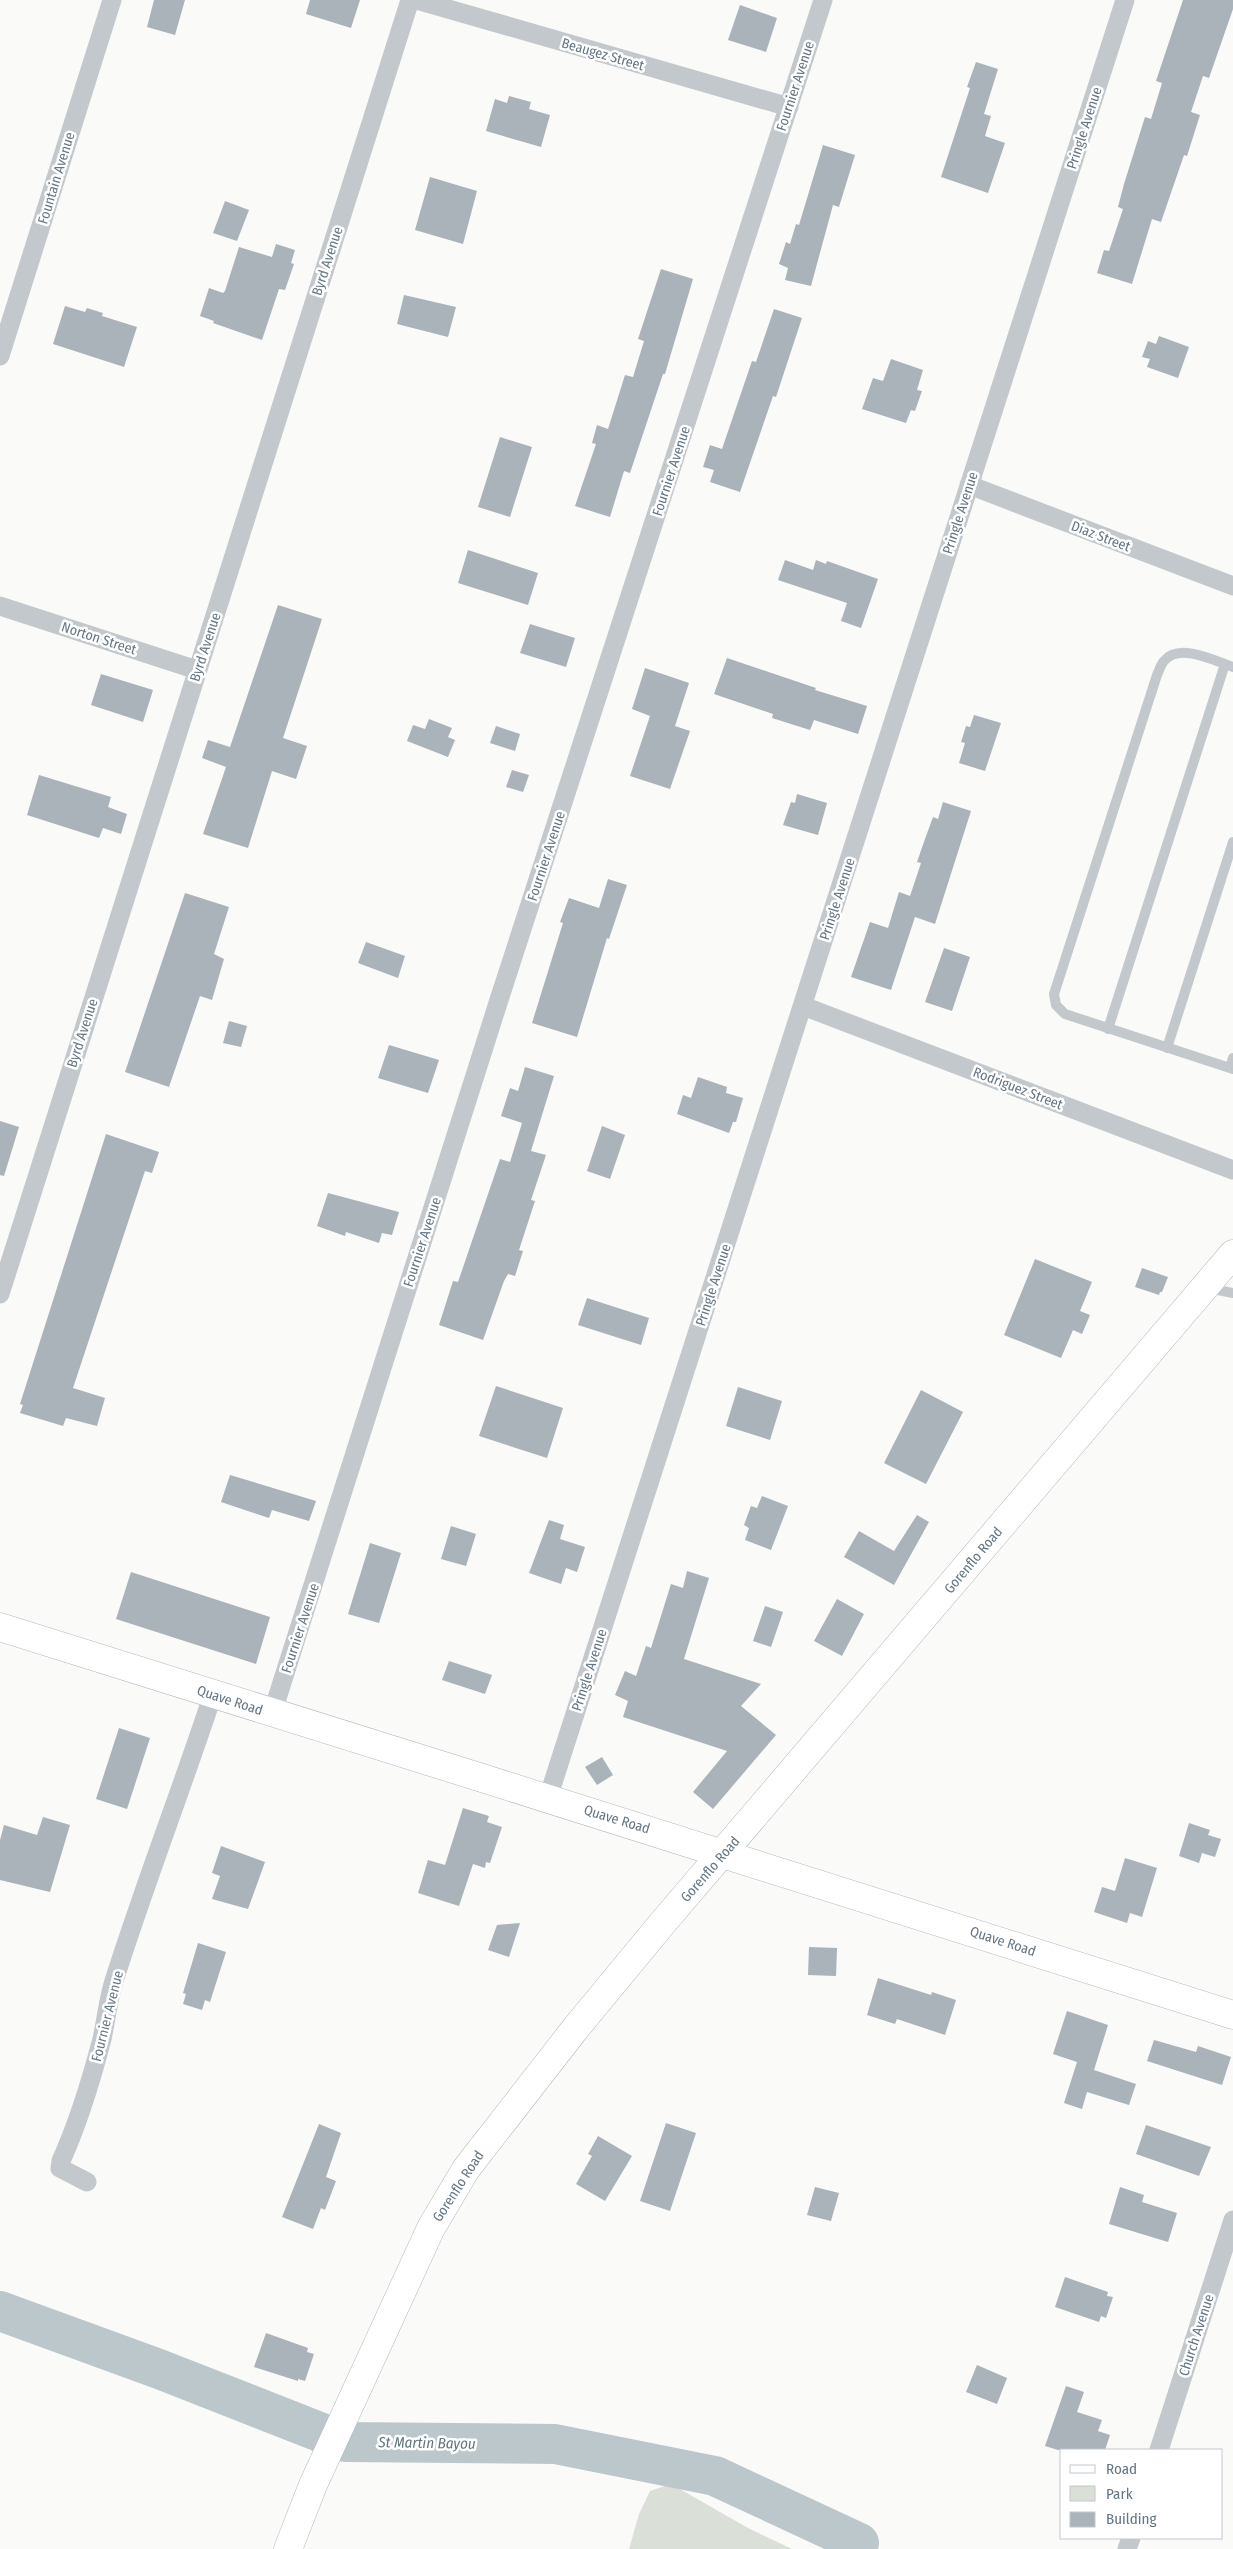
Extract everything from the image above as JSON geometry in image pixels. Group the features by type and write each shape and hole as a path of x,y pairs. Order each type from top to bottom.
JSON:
{"main road":[{"name":"Gorenflo Road","path":"288,2549 314,2485 431,2228 466,2169 575,2029 1233,1254"},
{"name":"Quave Road","path":"0,1627 272,1714 725,1852 1233,2015"}],"street":[{"name":"Fountain Avenue","path":"0,356 112,0"},
{"name":"Byrd Avenue","path":"0,1294 410,0"},
{"name":"Beaugez Street","path":"417,0 788,107"},
{"name":"Fournier Avenue","path":"272,1714 492,1022 823,0"},
{"name":"Pringle Avenue","path":"548,1798 1125,0"},
{"name":"Diaz Street","path":"969,486 1233,586"},
{"name":"Norton Street","path":"0,606 197,670"},
{"name":"Rodriguez Street","path":"803,1006 1233,1170"},
{"name":"Fournier Avenue","path":"87,2182 60,2168 61,2160 84,2103 102,2035 108,2001 138,1905 169,1824 213,1694"},
{"name":"Church Avenue","path":"1159,2449 1233,2220"}],"lane":[{"path":"1108,1029 1229,665 1185,652 1173,654 1164,660 1157,675 1054,994 1056,1005 1065,1014 1108,1029 1167,1048 1232,1065"},
{"path":"1167,1048 1233,842"},
{"path":"1205,1287 1233,1294"}],"green space":[{"path":"671,2484 748,2528 792,2549 629,2549 639,2514 650,2491"}],"building":[{"path":"154,0 185,0 175,35 147,27"},
{"path":"310,0 360,0 351,28 306,14"},
{"path":"1183,0 1233,0 1233,9 1209,78 1203,76 1191,112 1200,115 1187,156 1184,155 1161,222 1152,219 1132,284 1097,273 1104,250 1109,251 1123,209 1118,207 1124,184 1145,117 1151,119 1162,83 1156,81"},
{"path":"740,5 777,18 766,52 728,40"},
{"path":"976,62 998,69 984,114 991,116 985,136 1005,143 988,193 941,177 970,88 967,87"},
{"path":"509,96 531,102 529,109 550,115 541,147 486,131 495,99 507,103"},
{"path":"823,145 855,155 839,207 833,205 811,286 785,280 788,268 779,264 786,242 790,244 796,224 799,225"},
{"path":"430,177 477,191 463,244 415,230"},
{"path":"225,201 249,210 237,241 213,233"},
{"path":"276,244 295,250 291,263 294,264 285,290 279,289 262,340 213,323 214,321 200,316 209,288 223,293 225,291 239,247 272,257"},
{"path":"661,269 693,279 665,374 663,374 630,473 624,471 610,517 575,506 596,444 592,443 597,425 608,429 625,375 633,377 644,341 638,339"},
{"path":"404,295 456,307 448,337 397,324"},
{"path":"65,306 85,312 87,308 103,313 102,316 137,327 124,367 53,344"},
{"path":"774,309 802,318 776,397 773,396 740,492 710,482 714,470 703,467 710,445 722,449 752,361 756,362"},
{"path":"1159,336 1189,347 1178,378 1147,367 1150,359 1142,357 1148,341 1156,344"},
{"path":"891,359 923,370 917,390 922,391 915,411 911,410 906,423 862,409 873,378 883,381"},
{"path":"500,437 532,447 510,517 478,507"},
{"path":"468,550 538,573 528,605 458,583"},
{"path":"785,560 813,570 816,560 826,564 827,561 878,579 861,628 841,621 847,603 778,580"},
{"path":"278,605 322,619 283,738 307,746 296,779 272,771 248,848 203,834 226,767 202,758 208,740 230,747"},
{"path":"530,624 575,638 566,667 520,653"},
{"path":"727,658 816,688 815,690 867,706 858,734 814,720 810,730 772,718 773,714 714,694"},
{"path":"645,668 689,683 675,726 690,731 670,789 630,776 650,716 632,709"},
{"path":"101,674 153,690 143,722 91,705"},
{"path":"974,715 1001,723 985,771 959,763 965,743 961,742 966,726 970,727"},
{"path":"429,719 452,728 448,737 455,740 448,757 407,741 413,725 425,729"},
{"path":"496,726 520,734 515,751 490,743"},
{"path":"512,770 529,775 523,792 506,787"},
{"path":"39,775 111,797 108,807 127,814 121,834 103,828 99,838 27,815"},
{"path":"797,794 827,803 818,835 783,825 791,802 795,803"},
{"path":"943,802 971,811 935,924 915,917 891,990 851,977 870,922 888,928 899,892 910,896 921,863 917,862 925,839 933,817 938,819"},
{"path":"608,879 627,885 609,939 607,938 577,1037 532,1023 563,923 560,922 569,898 599,908"},
{"path":"185,893 229,907 214,954 224,959 212,1000 200,996 169,1087 125,1072"},
{"path":"366,942 405,956 398,978 358,963"},
{"path":"944,948 970,957 952,1011 925,1002"},
{"path":"229,1021 247,1026 241,1047 223,1043"},
{"path":"389,1045 439,1060 428,1093 378,1078"},
{"path":"525,1067 554,1076 531,1151 546,1155 531,1200 535,1201 519,1250 523,1251 515,1276 508,1274 504,1281 483,1340 439,1325 453,1281 458,1282 500,1159 510,1162 522,1123 501,1116 510,1088 518,1091"},
{"path":"698,1077 727,1087 726,1093 743,1098 736,1122 733,1122 729,1133 677,1114 683,1095 691,1098"},
{"path":"0,1121 19,1127 4,1176 0,1175"},
{"path":"602,1126 625,1135 610,1179 587,1171"},
{"path":"106,1134 159,1152 152,1173 145,1171 73,1388 105,1398 97,1426 66,1418 63,1426 20,1413 23,1405 20,1404"},
{"path":"328,1193 399,1212 392,1235 382,1233 379,1243 346,1232 345,1236 317,1226"},
{"path":"1035,1259 1092,1282 1080,1311 1090,1315 1082,1334 1073,1330 1061,1358 1004,1335"},
{"path":"1142,1268 1168,1277 1159,1295 1135,1287"},
{"path":"587,1298 649,1318 641,1345 578,1325"},
{"path":"496,1386 563,1408 547,1458 479,1436"},
{"path":"738,1387 782,1401 770,1440 726,1426"},
{"path":"921,1390 963,1412 926,1484 884,1463"},
{"path":"230,1475 316,1501 309,1521 272,1510 269,1518 221,1502"},
{"path":"762,1496 788,1506 771,1550 745,1540 749,1528 744,1525 751,1506 757,1508"},
{"path":"917,1515 929,1522 894,1585 844,1557 859,1531 894,1551"},
{"path":"549,1520 564,1525 560,1539 585,1547 577,1572 566,1568 561,1584 529,1573"},
{"path":"451,1526 476,1534 466,1566 441,1559"},
{"path":"370,1543 401,1553 379,1623 348,1614"},
{"path":"687,1571 709,1578 684,1659 761,1684 741,1706 776,1735 713,1809 693,1792 727,1751 623,1717 628,1701 615,1695 625,1671 636,1676 646,1646 651,1648 671,1584 683,1588"},
{"path":"131,1572 270,1617 256,1664 116,1619"},
{"path":"837,1599 864,1614 842,1656 814,1641"},
{"path":"765,1606 783,1612 771,1647 753,1641"},
{"path":"449,1661 492,1675 485,1694 442,1680"},
{"path":"119,1728 150,1738 127,1809 96,1799"},
{"path":"602,1757 613,1775 597,1785 585,1767"},
{"path":"463,1808 489,1816 487,1822 502,1827 490,1863 486,1862 485,1868 473,1864 459,1906 418,1893 428,1860 445,1865"},
{"path":"43,1817 70,1825 50,1892 0,1880 0,1840 4,1825 37,1835"},
{"path":"1189,1823 1210,1830 1208,1835 1221,1839 1215,1857 1202,1853 1199,1863 1179,1856"},
{"path":"221,1846 265,1862 248,1909 212,1899 220,1876 212,1873"},
{"path":"1125,1858 1157,1868 1142,1917 1130,1913 1127,1923 1094,1912 1102,1887 1115,1891"},
{"path":"520,1923 509,1957 488,1950 497,1925"},
{"path":"198,1943 226,1952 210,2002 205,2000 202,2010 183,2004 186,1994 183,1993"},
{"path":"809,1947 837,1948 836,1976 808,1975"},
{"path":"878,1978 931,1995 932,1992 956,2000 945,2035 897,2019 895,2024 867,2015"},
{"path":"1067,2011 1108,2025 1094,2070 1136,2084 1129,2105 1087,2092 1082,2109 1064,2103 1077,2062 1053,2054"},
{"path":"1154,2040 1196,2052 1198,2046 1231,2057 1222,2085 1147,2061"},
{"path":"666,2123 696,2133 670,2211 640,2201"},
{"path":"319,2124 341,2133 326,2177 336,2181 325,2210 321,2208 313,2229 282,2217"},
{"path":"1146,2125 1211,2147 1199,2176 1136,2154"},
{"path":"598,2136 632,2156 605,2201 576,2184 592,2156 588,2154"},
{"path":"815,2187 839,2193 831,2221 807,2215"},
{"path":"1120,2187 1144,2195 1142,2202 1177,2213 1168,2242 1109,2224"},
{"path":"1065,2277 1108,2292 1107,2296 1113,2297 1106,2318 1101,2316 1099,2322 1055,2307"},
{"path":"266,2333 308,2348 307,2352 314,2354 305,2381 298,2379 298,2381 254,2367"},
{"path":"977,2365 1007,2378 997,2404 966,2392"},
{"path":"1066,2386 1084,2392 1077,2412 1102,2420 1098,2431 1110,2435 1105,2449 1058,2450 1045,2446"}],"waterway":[{"name":"St Martin Bayou","path":"0,2311 159,2369 345,2442 555,2444 715,2476 859,2543"}]}
